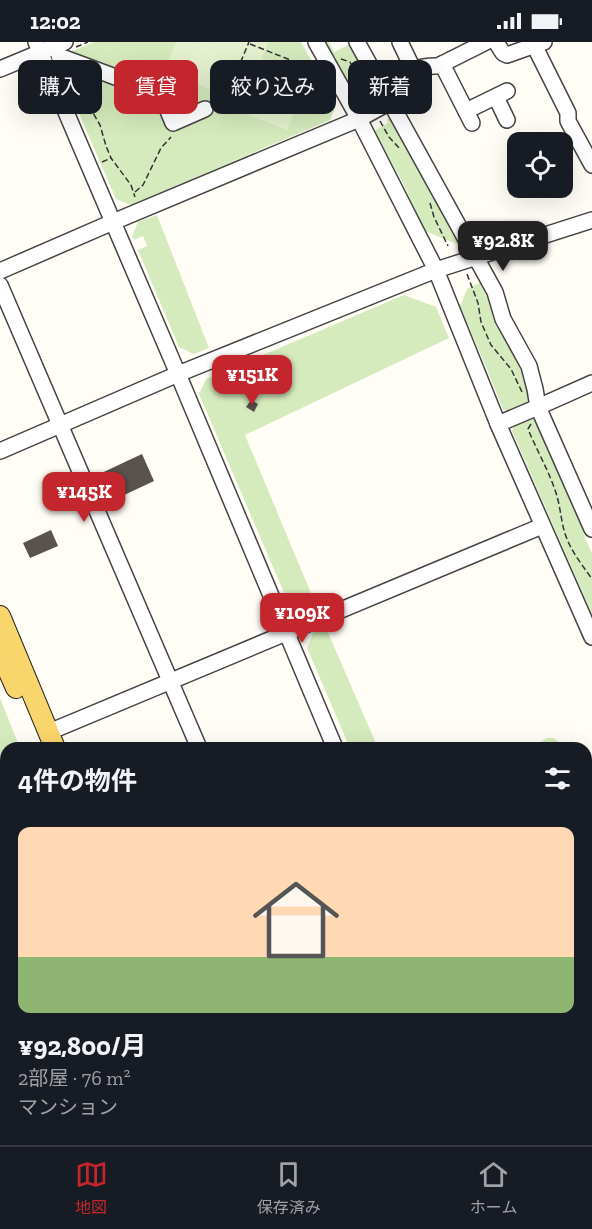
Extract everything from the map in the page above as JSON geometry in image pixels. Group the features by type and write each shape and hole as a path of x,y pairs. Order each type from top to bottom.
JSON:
{"main road":[{"path":"0,616 49,742"},
{"path":"0,652 48,742"}],"street":[{"path":"316,42 359,119 436,270 498,424 592,635"},
{"path":"357,42 367,60"},
{"path":"400,42 409,60"},
{"path":"432,65 438,66 486,42"},
{"path":"496,42 507,55 539,44 568,113 568,121 592,165"},
{"path":"0,69 38,47 65,52 161,94 173,123 205,109"},
{"path":"38,47 332,742"},
{"path":"442,64 469,117 502,94 507,120"},
{"path":"0,271 368,114"},
{"path":"397,114 495,292 503,319 529,366 535,389 536,413 588,511 592,530"},
{"path":"0,451 178,374 436,270 592,220"},
{"path":"0,285 196,742"},
{"path":"498,424 536,413 592,383"},
{"path":"51,742 170,681 542,526"}],"path":[{"path":"205,109 210,111 222,107 249,43 291,60"},
{"path":"335,58 348,61"},
{"path":"93,114 100,125 111,158 132,185 135,202"},
{"path":"378,116 389,137 401,150"},
{"path":"134,193 143,185 161,148 174,134 173,123"},
{"path":"98,164 111,158"},
{"path":"428,198 448,246"},
{"path":"467,274 478,303 481,322 491,345 511,369 521,390"},
{"path":"536,413 528,429 557,496 567,538 592,579"}],"green space":[{"path":"94,42 301,42 311,60 210,60 210,114 332,114 330,120 131,205 116,199 79,114 102,114 102,60 64,60 68,53"},
{"path":"176,42 268,42 262,58 267,60 210,60 210,90 198,85 198,60 169,60"},
{"path":"323,42 329,42 334,52 352,43 361,60 348,60 348,86 336,65 336,60 333,60"},
{"path":"246,114 293,114 287,130"},
{"path":"393,117 450,222 448,224 452,233 457,231 462,246 425,231 401,179 374,131 388,123 387,119"},
{"path":"157,215 209,348 194,354 179,347 138,250 147,246 143,236 134,240 132,236 138,222"},
{"path":"483,281 482,287 486,296 490,295 526,375 531,396 523,408 511,413 503,409 460,306 467,289"},
{"path":"404,295 436,307 449,338 245,435 318,610 305,615 291,609 199,394 206,379"},
{"path":"529,417 537,421 576,509 592,553 592,614 512,431 515,423"},
{"path":"326,628 375,742 347,742 307,648 313,633"},
{"path":"0,698 18,742 0,742"},
{"path":"547,738 554,738 559,742 540,742"}],"building":[{"path":"251,400 258,404 254,412 246,407"},
{"path":"142,454 154,481 105,504 93,477"},
{"path":"51,530 58,546 30,558 23,543"}]}
